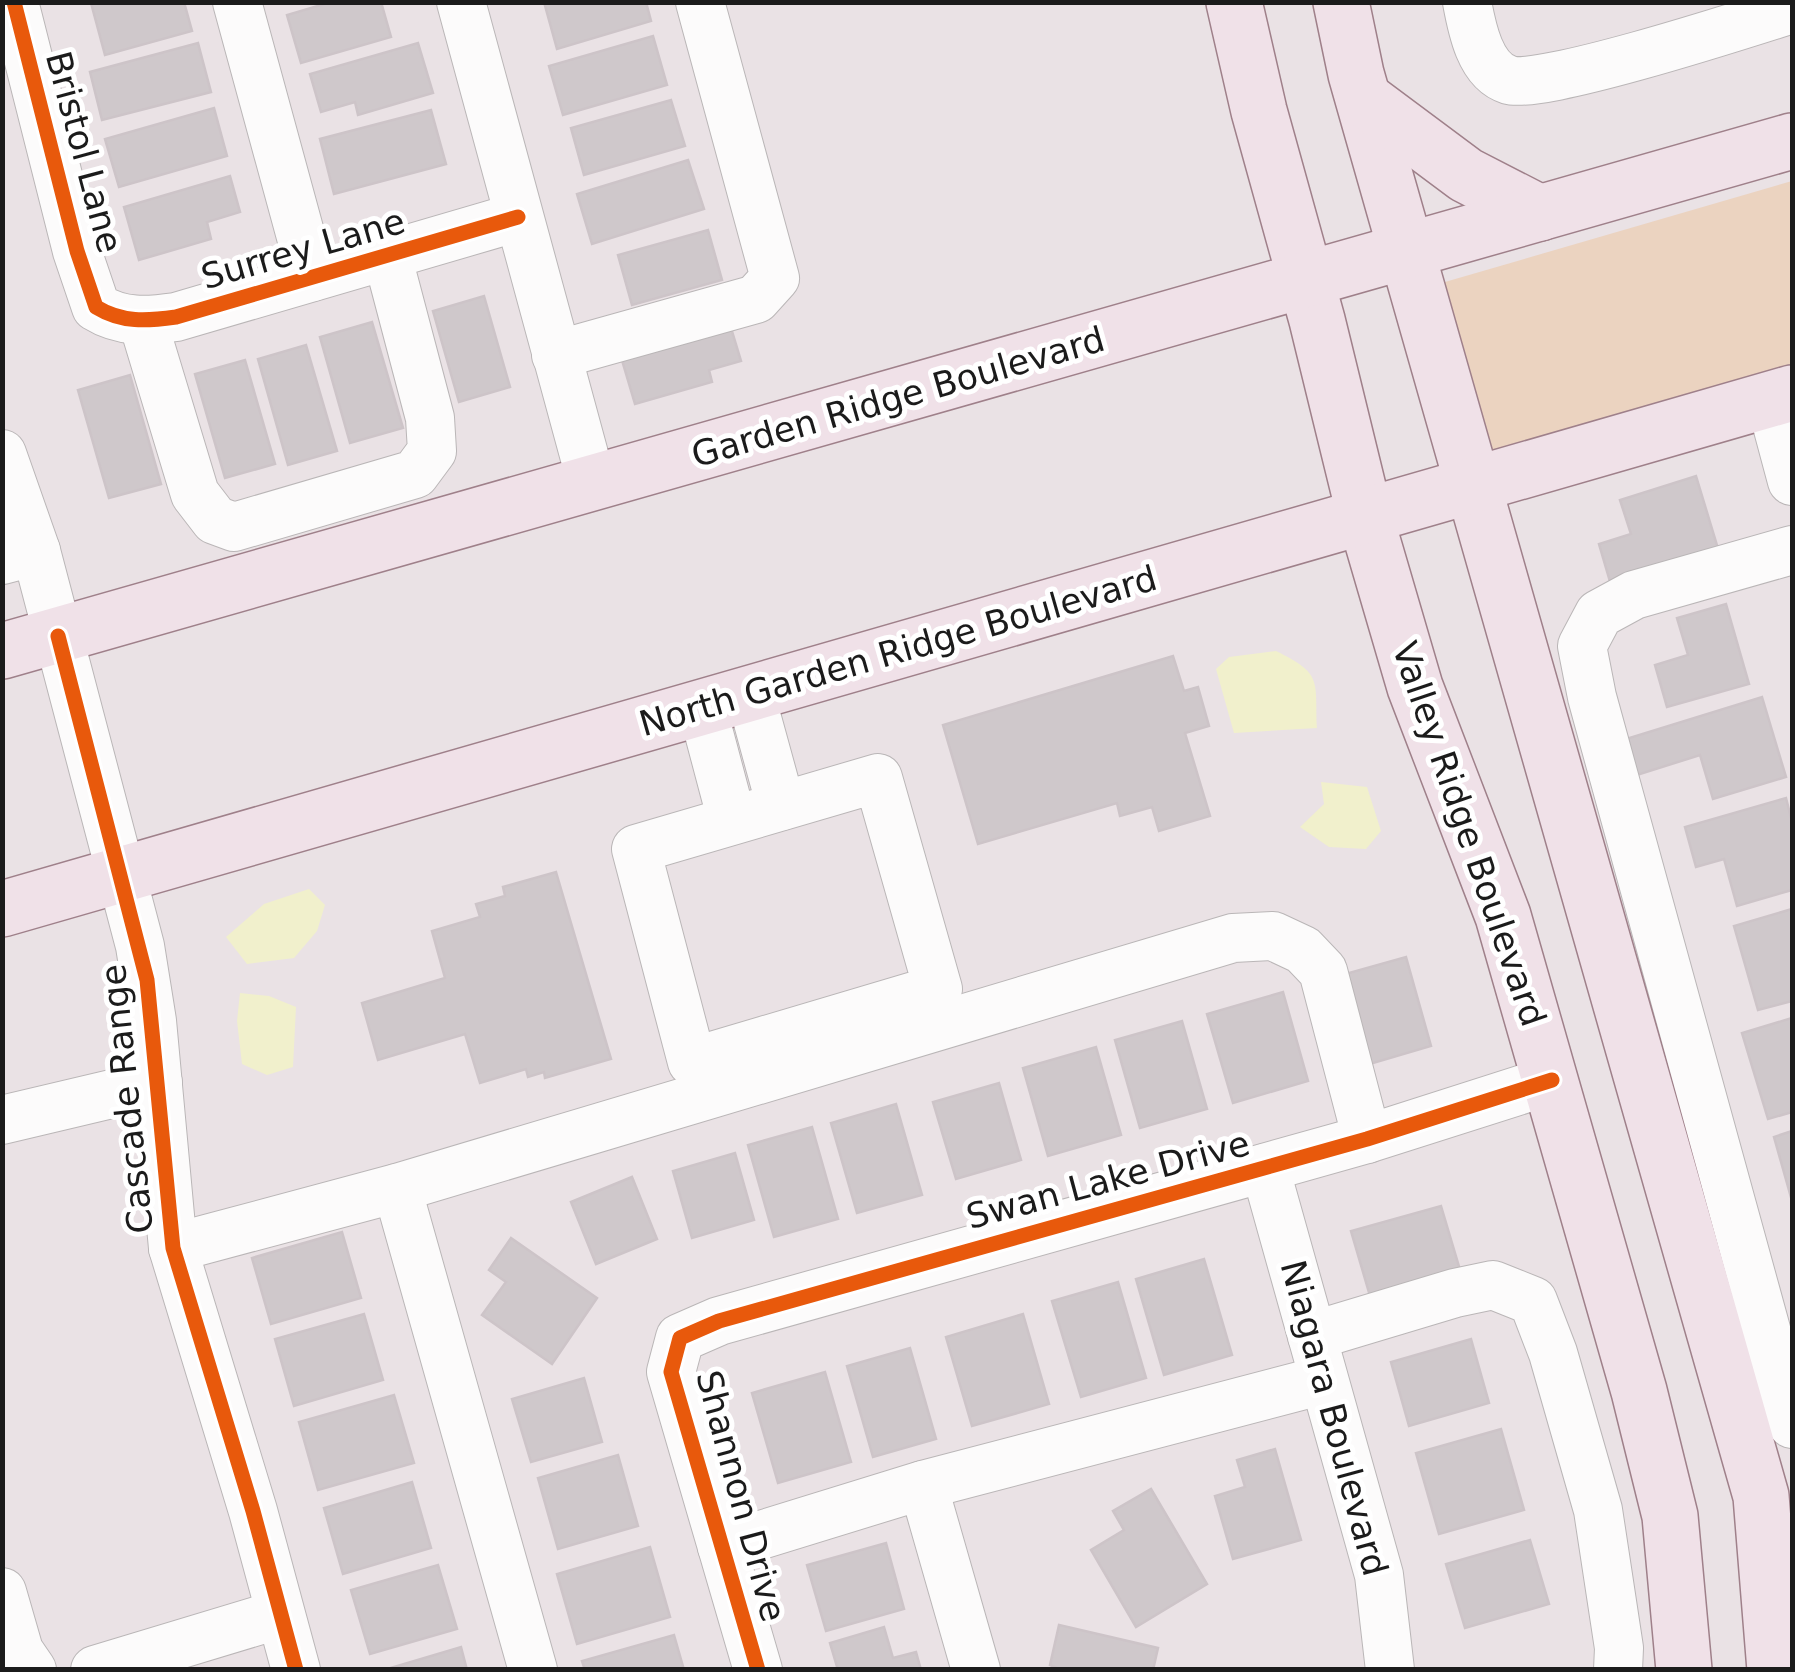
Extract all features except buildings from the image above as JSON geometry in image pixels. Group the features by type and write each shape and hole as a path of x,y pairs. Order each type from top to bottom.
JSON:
{"main road":[{"name":"Valley Ridge Boulevard","path":"1234,2 1259,112 1414,687 1503,916 1639,1391 1670,1516 1684,1670"},
{"path":"1341,2 1364,98 1761,1496 1776,1670"},
{"path":"1364,98 1466,175 1540,213"},
{"name":"Garden Ridge Boulevard","path":"2,651 1792,140"},
{"name":"North Garden Ridge Boulevard","path":"2,909 1781,396"},
{"path":"1552,1080 1635,1055"}],"street":[{"name":"Bristol Lane","path":"14,2 77,251 96,307 124,317 196,494 214,520 234,528 416,474 432,451 430,418 386,255"},
{"path":"237,2 312,277"},
{"path":"461,2 592,484"},
{"path":"556,355 756,299 775,278 700,2"},
{"path":"1467,2 1484,61 1508,80 1539,80 1791,10"},
{"name":"Surrey Lane","path":"124,317 176,317 518,217"},
{"path":"1781,396 1792,481"},
{"name":"Cascade Range","path":"2,454 19,556 58,636 147,980 173,1248 253,1511 296,1670"},
{"path":"1792,550 1634,595 1600,614 1582,646 1592,696 1792,1424"},
{"path":"726,700 781,806"},
{"path":"726,700 732,820"},
{"path":"878,778 938,989 692,1062 636,849 781,806 878,778"},
{"path":"173,1248 397,1188 1233,938 1272,936 1303,950 1323,971 1367,1139"},
{"name":"Swan Lake Drive","path":"680,1338 719,1321 1367,1139 1552,1080"},
{"path":"2,1120 158,1083"},
{"name":"Niagara Boulevard","path":"1266,1168 1379,1575 1379,1669"},
{"path":"397,1188 533,1670"},
{"path":"722,1548 1317,1358 1455,1292 1493,1285 1534,1301 1553,1353 1598,1510 1619,1648 1618,1670"},
{"name":"Shannon Drive","path":"680,1338 672,1372 758,1670"},
{"path":"923,1485 976,1670"},
{"path":"2,1592 19,1651 32,1670"},
{"path":"95,1670 280,1614"}],"shaded area":[{"path":"1792,181 1792,374 1490,462 1438,284"}],"green space":[{"path":"1276,651 1302,666 1313,680 1317,728 1234,733 1216,669 1229,657"},
{"path":"1321,782 1367,787 1381,831 1366,849 1329,847 1300,827 1324,804"},
{"path":"309,889 325,905 317,931 294,958 247,964 226,937 264,904"},
{"path":"240,993 269,996 296,1007 293,1067 267,1075 242,1064 237,1021"}],"cycle path":[{"path":"14,2 77,251 96,307 115,316 135,320 176,317 518,217"},
{"path":"58,636 147,980 173,1248 253,1511 296,1670"},
{"path":"758,1670 671,1372 680,1338 719,1321 1367,1139 1552,1080"}]}
